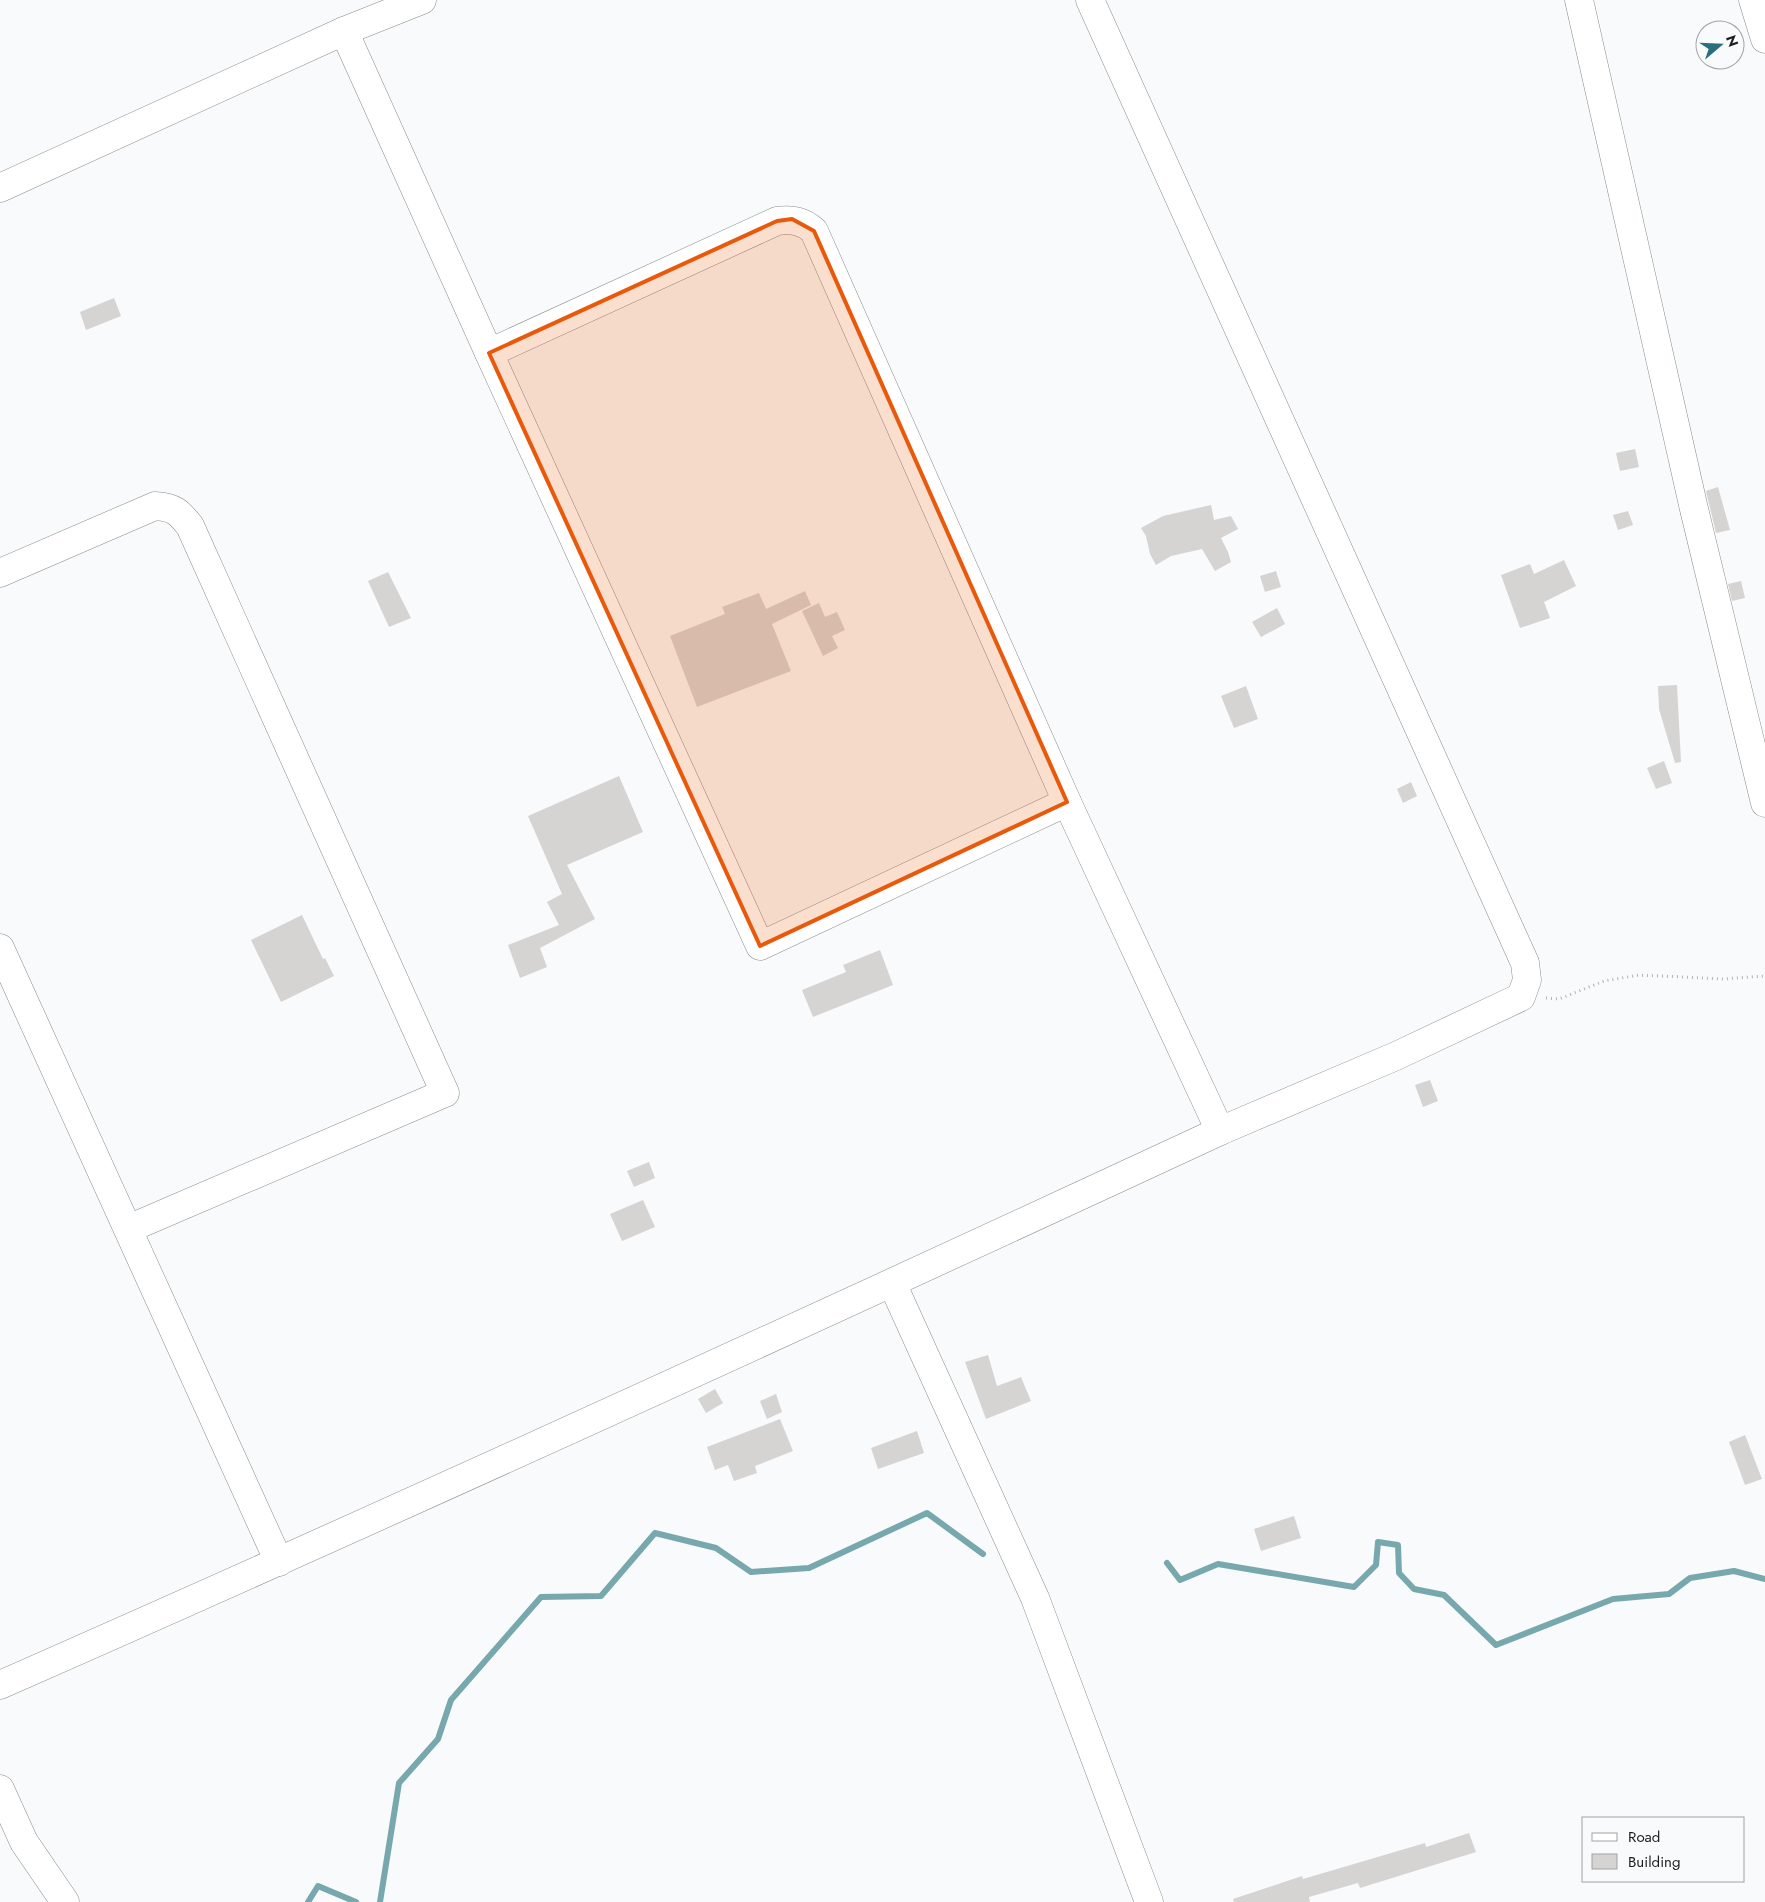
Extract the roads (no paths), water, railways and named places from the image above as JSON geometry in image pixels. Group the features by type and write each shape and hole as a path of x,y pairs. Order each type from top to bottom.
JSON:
{"street":[{"path":"0,188 344,31 422,0"},
{"path":"0,1685 279,1562 892,1283 1220,1131 1396,1056 1520,997 1527,980 1525,963 1090,0"},
{"path":"1579,0 1694,509 1765,802"},
{"path":"1753,0 1765,39"},
{"path":"344,31 760,946 1067,802"},
{"path":"489,353 777,221 792,219 806,224 814,231 1067,802 1220,1131"},
{"path":"0,573 155,506 169,507 181,514 190,526 445,1093 128,1229"},
{"path":"0,948 279,1562"},
{"path":"892,1283 1035,1598 1149,1902"},
{"path":"0,1789 24,1842 65,1902"}],"waterway":[{"path":"380,1902 399,1783 438,1739 451,1700 541,1597 601,1596 655,1533 716,1548 751,1572 809,1568 927,1513 983,1554"},
{"path":"1167,1563 1180,1580 1218,1564 1354,1587 1376,1565 1378,1542 1398,1545 1399,1573 1414,1589 1444,1595 1496,1645 1613,1599 1669,1594 1690,1578 1734,1571 1765,1579"},
{"path":"308,1902 318,1886 356,1902"}]}
